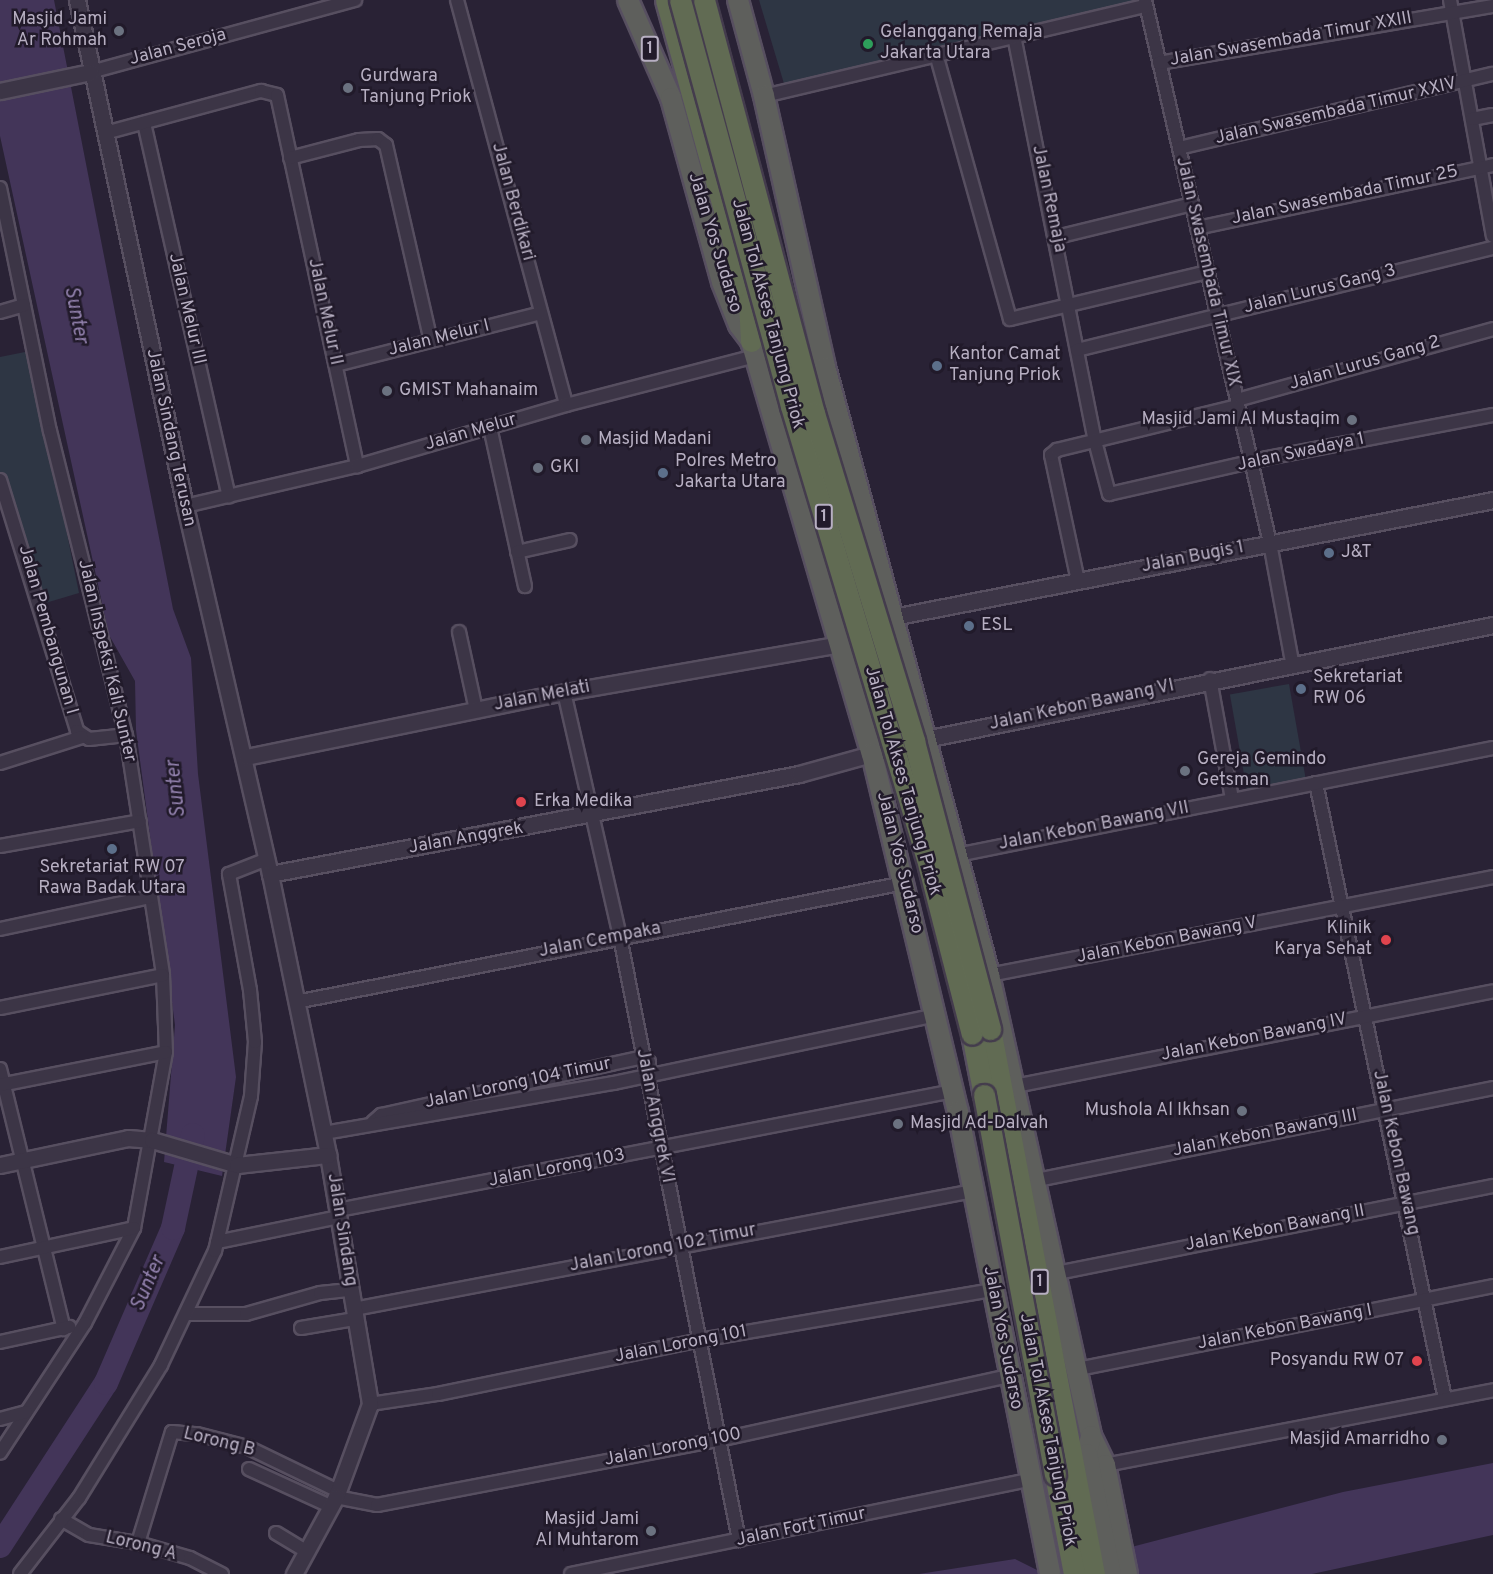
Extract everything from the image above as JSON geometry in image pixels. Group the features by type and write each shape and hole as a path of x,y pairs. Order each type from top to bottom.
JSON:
{"highway":[{"name":"Jalan Yos Sudarso","path":"627,0 671,98 722,282 739,325 754,349 872,754 958,1112 1050,1574"},
{"path":"666,0 749,302 754,349"},
{"name":"Jalan Tol Akses Tanjung Priok","path":"680,0 791,406 929,867 972,1034 1074,1574"},
{"name":"Jalan Tol Akses Tanjung Priok","path":"704,0 814,413 914,741 990,1029 1094,1574"},
{"name":"1","path":"738,0 764,96 797,257 989,975 1078,1369 1091,1436 1087,1454 1100,1468 1127,1574"},
{"path":"780,440 794,451 819,452 833,443 842,429"},
{"path":"798,497 810,481 829,474 857,483"},
{"path":"890,831 895,815 910,806 929,805 946,816"},
{"path":"958,1112 1002,1167 1094,1574"},
{"path":"1001,1329 1031,1369 1052,1386"},
{"name":"1","path":"1100,1468 1111,1574"}],"street":[{"name":"Jalan Sindang Terusan","path":"77,0 84,74 105,133 185,506 246,757 270,874"},
{"name":"Jalan Seroja","path":"0,91 84,74 356,0"},
{"name":"Jalan Berdikari","path":"457,0 566,405"},
{"path":"764,96 1146,3"},
{"name":"Jalan Swasembada Timur XIX","path":"1146,3 1270,543"},
{"path":"1451,6 1472,119 1487,165 1493,236"},
{"name":"Jalan Swasembada Timur XXIII","path":"1159,63 1451,6 1493,6"},
{"name":"Jalan Remaja","path":"1014,36 1057,237 1095,441 1109,494"},
{"path":"936,54 1007,316 1016,319 1207,272"},
{"name":"Jalan Swasembada Timur XXIV","path":"1179,148 1493,74"},
{"name":"Jalan Melur II","path":"105,133 261,91 273,92 279,102 357,466"},
{"path":"1472,119 1493,115"},
{"name":"Jalan Melur III","path":"144,123 229,496"},
{"path":"291,158 359,140 378,139 386,145 431,341"},
{"name":"Jalan Swasembada Timur 25","path":"1197,228 1487,165"},
{"name":"Jalan Inspeksi Kali Sunter","path":"0,1453 86,1323 134,1228 156,1142 166,1052 163,975 126,735 50,431 1,194"},
{"path":"1057,237 1192,204"},
{"name":"Jalan Lurus Gang 3","path":"1077,350 1493,248"},
{"path":"0,312 24,305"},
{"name":"Jalan Melur I","path":"336,365 541,313"},
{"name":"Jalan Lurus Gang 2","path":"1078,581 1051,455 1493,329"},
{"name":"Jalan Melur","path":"185,506 357,466 754,349"},
{"name":"Jalan Swadaya 1","path":"1109,494 1251,462 1493,415"},
{"path":"490,427 525,586"},
{"name":"Jalan Pembangunan I","path":"1,488 77,731 82,737 126,735"},
{"name":"Jalan Bugis 1","path":"893,617 1493,500"},
{"path":"518,552 570,540"},
{"path":"1270,543 1292,662"},
{"name":"Jalan Kebon Bawang VI","path":"872,754 925,739 1210,679 1493,625"},
{"path":"459,632 476,710"},
{"name":"Jalan Melati","path":"246,757 564,692 840,644"},
{"path":"1210,679 1232,799"},
{"name":"Jalan Anggrek VI","path":"564,692 595,815 739,1540"},
{"path":"0,763 82,737"},
{"name":"Jalan Kebon Bawang VII","path":"957,855 1493,748"},
{"name":"Jalan Anggrek","path":"270,874 595,815 799,774 872,754"},
{"path":"1316,783 1344,907"},
{"path":"0,846 140,821"},
{"path":"20,1574 79,1498 161,1365 217,1242 231,1163 251,1096 255,1042 250,990 229,874 267,859"},
{"name":"Jalan Sindang","path":"270,874 324,1133 370,1404 335,1498 294,1574"},
{"name":"Jalan Kebon Bawang V","path":"989,975 1493,877"},
{"name":"Jalan Cempaka","path":"296,1002 904,883"},
{"path":"0,929 151,897"},
{"name":"Jalan Kebon Bawang","path":"1344,907 1445,1399"},
{"path":"0,1008 163,975"},
{"name":"Jalan Kebon Bawang IV","path":"1015,1086 1493,991"},
{"name":"Jalan Lorong 104 Timur","path":"324,1133 373,1122 386,1124 646,1075 936,1015"},
{"path":"2,1084 166,1052"},
{"path":"643,1057 661,1071"},
{"name":"Jalan Lorong 104 Timur","path":"373,1122 381,1115 643,1057"},
{"path":"0,1069 41,1248 64,1329"},
{"name":"Jalan Kebon Bawang III","path":"1037,1180 1493,1088"},
{"name":"Jalan Lorong 103","path":"217,1242 338,1213 952,1091"},
{"path":"0,1165 121,1139 156,1142 231,1163 328,1155"},
{"name":"Jalan Kebon Bawang II","path":"1057,1273 1493,1186"},
{"name":"Jalan Lorong 102 Timur","path":"301,1328 355,1314 679,1245 974,1191"},
{"path":"0,1257 134,1228"},
{"name":"Jalan Kebon Bawang I","path":"1078,1369 1493,1286"},
{"path":"186,1314 246,1314 320,1293 350,1290"},
{"name":"Jalan Lorong 101","path":"370,1404 438,1394 699,1340 993,1290"},
{"path":"0,1342 86,1323"},
{"name":"Jalan Lorong 100","path":"335,1498 377,1505 718,1440 1010,1376"},
{"path":"1100,1468 1493,1390"},
{"path":"0,1419 26,1412"},
{"name":"Lorong B","path":"138,1543 172,1432 197,1434 247,1447 335,1498"},
{"path":"249,1469 335,1498"},
{"name":"Jalan Fort Timur","path":"571,1574 1031,1485"},
{"name":"Lorong A","path":"61,1519 88,1534 138,1543 190,1558 222,1574"},
{"path":"276,1533 306,1551"}],"shaded area":[{"name":"Gelanggang Remaja Jakarta Utara","path":"759,0 1142,0 1143,2 785,87"},
{"path":"30,351 79,593 42,604 0,475 0,357"},
{"path":"1289,684 1306,779 1247,789 1230,694"}],"water":[{"path":"0,0 54,0 173,609 191,658 198,774 236,1077 222,1176 164,1162 175,1025 136,730 135,681 109,635 0,136"},
{"path":"1493,1463 1493,1535 1312,1574 919,1574 1015,1559 1039,1571 1343,1492"}],"waterway":[{"name":"Sunter","path":"0,1546 106,1383 173,1228 193,1135"}],"place":[{"name":"Masjid Jami Ar Rohmah","path":"119,31"},
{"name":"Gelanggang Remaja Jakarta Utara","path":"868,44"},
{"name":"Gurdwara Tanjung Priok","path":"348,88"},
{"name":"Kantor Camat Tanjung Priok","path":"937,366"},
{"name":"GMIST Mahanaim","path":"387,391"},
{"name":"Masjid Jami Al Mustaqim","path":"1352,420"},
{"name":"Masjid Madani","path":"586,440"},
{"name":"GKI","path":"538,468"},
{"name":"Polres Metro Jakarta Utara","path":"663,473"},
{"name":"J&T","path":"1329,553"},
{"name":"ESL","path":"969,626"},
{"name":"Sekretariat RW 06","path":"1301,689"},
{"name":"Gereja Gemindo Getsman","path":"1185,771"},
{"name":"Erka Medika","path":"521,802"},
{"name":"Sekretariat RW 07 Rawa Badak Utara","path":"112,849"},
{"name":"Klinik Karya Sehat","path":"1386,940"},
{"name":"Mushola Al Ikhsan","path":"1242,1111"},
{"name":"Masjid Ad-Dalvah","path":"898,1124"},
{"name":"Posyandu RW 07","path":"1417,1361"},
{"name":"Masjid Amarridho","path":"1442,1440"},
{"name":"Masjid Jami Al Muhtarom","path":"651,1531"}]}
